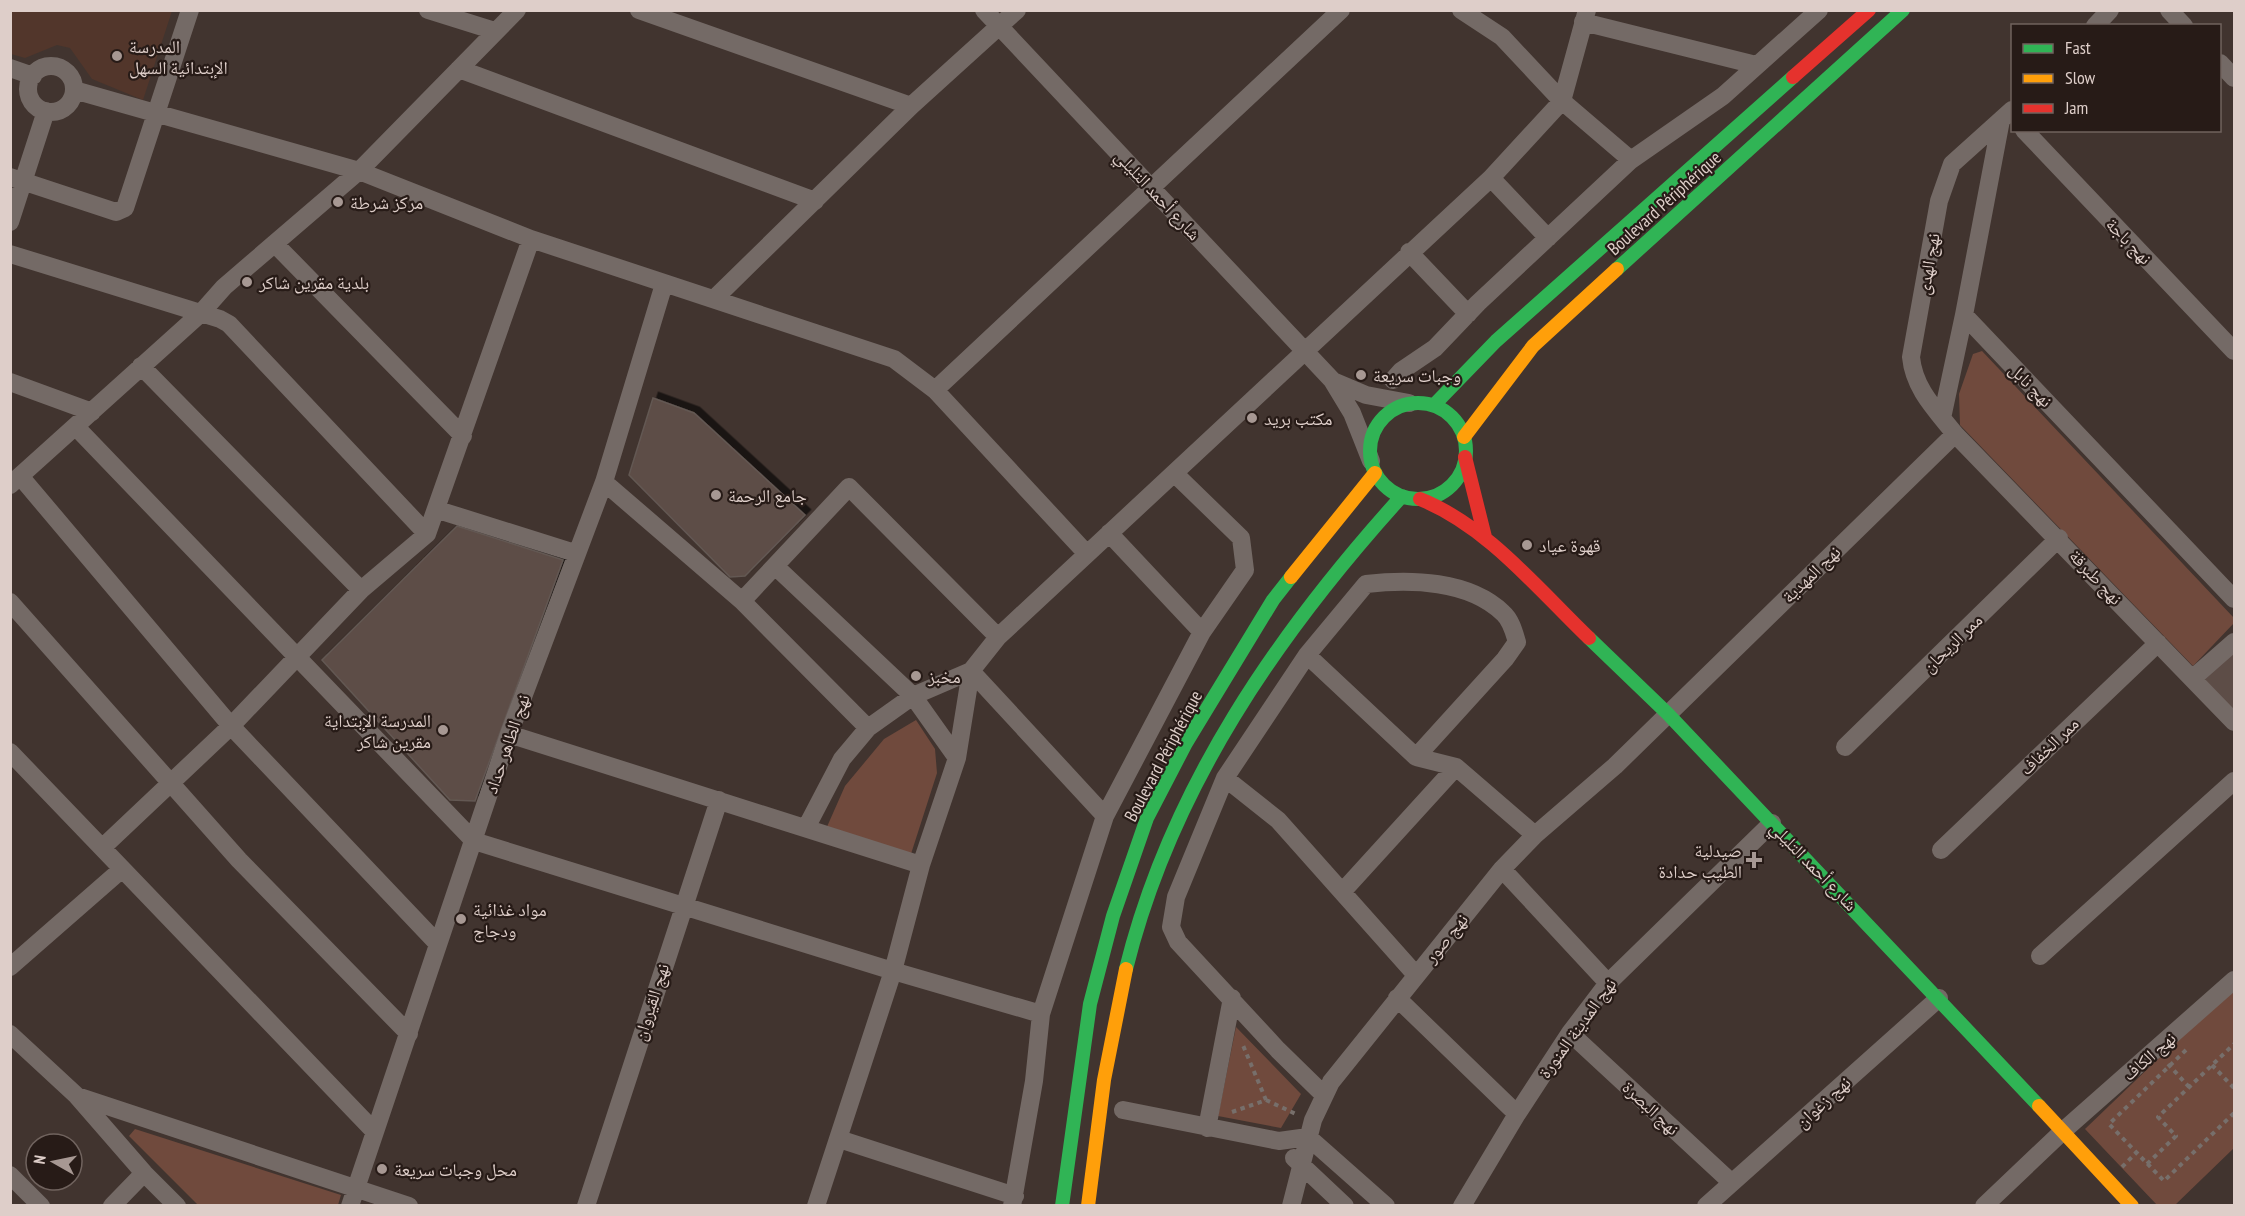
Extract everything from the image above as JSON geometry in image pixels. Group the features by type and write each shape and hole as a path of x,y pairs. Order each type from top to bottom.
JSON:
{"main road":[{"name":"Boulevard Périphérique","path":"1434,405 1496,341 1869,10"},
{"name":"Boulevard Périphérique","path":"1464,437 1533,346 1903,10"},
{"path":"1465,457 1461,473 1450,486 1436,496 1420,500 1402,496 1386,487 1373,467 1370,446 1378,424 1395,408 1409,403 1434,405 1447,413 1458,424 1464,437 1465,457 1477,497 1485,537"},
{"name":"Boulevard Périphérique","path":"1062,1206 1090,1004 1113,916 1147,818 1186,742 1273,600 1373,467"},
{"path":"1088,1206 1091,1171 1113,1027 1137,928 1162,858 1189,799 1221,738 1277,647 1349,554 1402,496"},
{"name":"شارع أحمد التليلي","path":"1420,500 1454,513 1485,537 1668,714 1939,998 2132,1206"}],"street":[{"path":"17,179 121,211 128,204 189,10"},
{"path":"428,10 495,31"},
{"path":"438,944 231,726 15,481 201,313 224,287 359,171 517,10"},
{"path":"639,10 911,106"},
{"name":"شارع أحمد التليلي","path":"984,10 1332,380"},
{"path":"715,298 911,106 1017,10"},
{"path":"935,390 1341,10"},
{"path":"1393,380 1401,371 1435,348 1630,160 1723,96 1819,10"},
{"path":"2097,24 2110,10"},
{"path":"2169,10 2182,24"},
{"path":"1465,11 1502,38 1562,101 1630,160"},
{"path":"807,828 842,759 868,728 913,696 971,671 998,637 1491,178 1562,101 1585,16 1756,65"},
{"path":"2221,64 2235,78"},
{"path":"44,67 58,67 70,76 74,90 72,98 62,109 46,111 34,103 29,90 33,76 44,67"},
{"path":"10,68 33,76"},
{"path":"459,69 815,201"},
{"path":"74,90 359,171 531,239 664,284 715,298 894,360 935,390 1087,554"},
{"path":"10,222 17,179 46,111"},
{"path":"1942,418 2008,115"},
{"name":"نهج الهدى","path":"1955,434 1920,390 1913,375 1911,357 1939,201 1952,164 2008,115"},
{"name":"نهج باجة","path":"2026,132 2235,351"},
{"path":"1491,178 1548,238"},
{"path":"103,847 231,726 361,590 427,534 438,510 531,239"},
{"path":"275,243 463,436"},
{"path":"1409,252 1468,314"},
{"path":"10,254 230,324 427,534"},
{"name":"نهج الطاهر حداد","path":"353,1197 509,734 604,482 664,284"},
{"name":"نهج نابل","path":"1964,315 2235,599"},
{"path":"141,366 361,590"},
{"path":"1332,380 1366,395 1409,403"},
{"path":"1332,380 1352,413 1373,467"},
{"path":"10,382 92,412"},
{"path":"76,427 474,841 893,972 1041,1014"},
{"name":"نهج طبرقة","path":"1955,434 2059,538 2235,722"},
{"name":"نهج المهدية","path":"1668,714 1955,434"},
{"path":"839,1139 1014,1201 1034,1081 1041,1014 1105,816 1202,632 1245,570 1241,538 1173,473"},
{"path":"604,482 742,601 868,728"},
{"path":"742,601 849,487 998,637"},
{"path":"438,510 576,553"},
{"path":"1109,533 1202,632"},
{"name":"ممر الريحان","path":"1845,747 2059,538"},
{"path":"775,566 913,696 957,758"},
{"path":"1323,1094 1278,1050 1178,942 1171,927 1176,897 1225,778 1307,654 1366,584 1388,581 1444,586 1478,595 1504,614 1517,642 1513,650 1416,757"},
{"path":"10,602 239,860 409,1034"},
{"path":"2193,678 2235,642"},
{"name":"ممر الخفاف","path":"1941,850 2158,643"},
{"path":"1307,654 1416,757 1456,767 1535,835"},
{"path":"971,671 1105,816"},
{"path":"816,1206 893,972 921,865 957,758 971,671"},
{"name":"نهج صور","path":"1291,1206 1308,1137 1323,1094 1355,1048 1502,869 1535,835 1616,766 1668,714"},
{"path":"509,734 921,865"},
{"path":"10,752 374,1131"},
{"path":"1343,891 1456,767"},
{"path":"1225,778 1278,820 1416,975"},
{"path":"2040,956 2235,781"},
{"name":"نهج القيروان","path":"586,1206 682,905 719,800"},
{"name":"نهج المدينة المنورة","path":"1462,1206 1569,1033 1608,982 1772,823"},
{"path":"1502,869 1608,982"},
{"path":"10,967 121,870"},
{"name":"نهج الكاف","path":"1984,1206 2063,1131 2235,980"},
{"path":"1207,1128 1232,998"},
{"path":"1397,998 1517,1114"},
{"name":"نهج زغوان","path":"1706,1206 1939,998"},
{"name":"نهج البصرة","path":"1569,1033 1732,1183"},
{"path":"10,1034 77,1096 144,1173 177,1206"},
{"path":"77,1096 353,1197 409,1206"},
{"path":"1123,1110 1279,1141 1308,1137 1386,1206"},
{"path":"1279,1141 1300,1165 1346,1206"},
{"path":"112,1206 144,1173"},
{"path":"10,1175 41,1206"}],"path":[{"path":"1240,1037 1266,1100 1290,1113 1313,1120"},
{"path":"2194,1043 2109,1124 2164,1181 2235,1113"},
{"path":"2147,1164 2176,1136 2158,1117 2235,1044"},
{"path":"2155,1051 2189,1087"},
{"path":"2212,1065 2235,1088"},
{"path":"1207,1128 1218,1116 1266,1100"}],"shaded area":[{"name":"المدرسة الإبتدائية السهل","path":"11,10 172,11 143,100 92,79 70,48 57,45 25,58 11,54"},
{"path":"1982,351 2234,618 2234,623 2193,666 1960,425 1959,394 1973,354"},
{"path":"916,720 935,749 937,773 910,857 826,829 845,786 884,739"},
{"path":"2234,986 2234,1148 2175,1205 2157,1205 2085,1129"},
{"path":"1236,1027 1301,1094 1281,1128 1218,1116"},
{"path":"135,1129 341,1195 338,1205 198,1205 129,1136"}],"building":[{"name":"جامع الرحمة","path":"653,398 694,413 805,515 745,576 730,577 629,475"},
{"name":"المدرسة الإبتداية مقرين شاكر","path":"457,526 563,560 475,801 450,800 322,660"},
{"path":"2234,650 2234,714 2203,680"}],"traffic: fast":[{"path":"1617,269 1903,10"},
{"path":"1434,405 1496,341 1793,77"},
{"path":"1418,403 1436,407 1452,417 1462,433 1466,451 1462,469 1452,485 1436,495 1418,499 1400,495 1384,485 1374,469 1370,451 1374,433 1384,417 1400,407 1418,403"},
{"path":"1126,969 1146,902 1171,838 1200,775 1234,716 1272,658 1313,602 1402,496"},
{"path":"1062,1206 1090,1004 1113,916 1147,818 1186,743 1273,600 1291,577"},
{"path":"1589,638 1668,714 2039,1106"}],"traffic: slow":[{"path":"1464,437 1533,346 1617,269"},
{"path":"1291,577 1375,473"},
{"path":"1088,1206 1104,1080 1126,969"},
{"path":"2039,1106 2132,1206"}],"traffic: jam":[{"path":"1793,77 1869,10"},
{"path":"1465,457 1485,537"},
{"path":"1420,499 1467,525 1489,542 1589,638"}],"place":[{"name":"المدرسة الإبتدائية السهل","path":"117,56"},
{"name":"مركز شرطة","path":"338,202"},
{"name":"بلدية مقرين شاكر","path":"247,282"},
{"name":"وجبات سريعة","path":"1361,375"},
{"name":"مكتب بريد","path":"1252,418"},
{"name":"جامع الرحمة","path":"716,495"},
{"name":"قهوة عياد","path":"1527,545"},
{"name":"مخبز","path":"916,676"},
{"name":"المدرسة الإبتداية مقرين شاكر","path":"443,730"},
{"name":"صيدلية الطيب حدادة","path":"1754,860"},
{"name":"مواد غذائية ودجاج","path":"461,919"},
{"name":"محل وجبات سريعة","path":"382,1169"}]}
